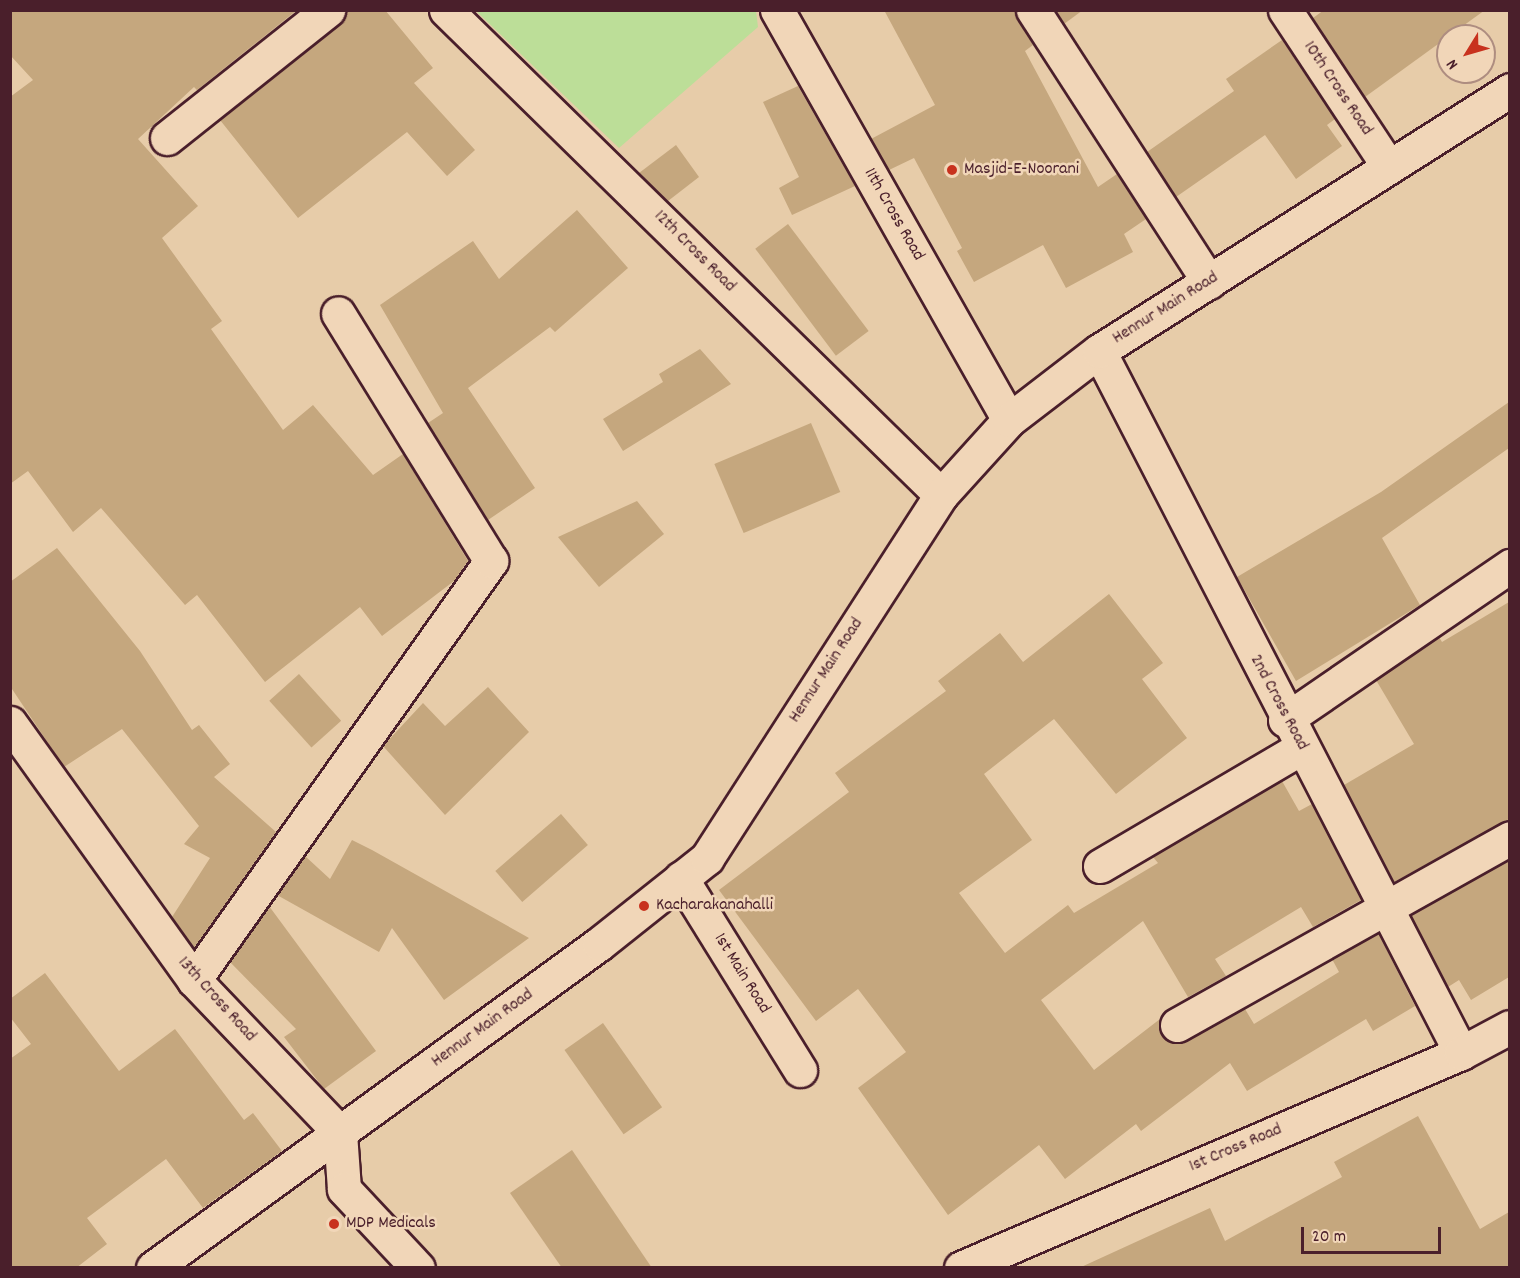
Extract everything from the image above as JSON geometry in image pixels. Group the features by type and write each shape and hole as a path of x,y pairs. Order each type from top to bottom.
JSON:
{"street":[{"path":"167,138 328,10"},
{"name":"12th Cross Road","path":"446,10 941,495"},
{"name":"11th Cross Road","path":"777,10 1009,420"},
{"path":"1033,10 1209,282"},
{"name":"10th Cross Road","path":"1285,10 1389,167"},
{"name":"Hennur Main Road","path":"153,1268 340,1133 707,858 941,495 1009,420 1099,351 1509,90"},
{"path":"194,980 490,561 338,313"},
{"name":"2nd Cross Road","path":"1099,351 1285,720 1388,904 1461,1053"},
{"path":"1285,720 1509,566"},
{"name":"13th Cross Road","path":"10,723 194,980 340,1133"},
{"path":"1100,866 1301,748"},
{"path":"1177,1025 1388,904 1509,838"},
{"name":"1st Main Road","path":"681,878 800,1070"},
{"name":"1st Cross Road","path":"961,1268 1461,1053 1509,1027"},
{"path":"340,1133 344,1189 418,1268"}],"green space":[{"path":"476,11 756,11 758,27 619,148"}],"building":[{"path":"10,10 297,10 197,90 194,87 138,139 198,206 162,238 222,321 211,329 283,430 313,405 373,475 403,454 468,561 454,581 382,636 360,607 265,682 197,595 185,605 101,508 73,532 28,471 10,484 10,97 33,80 10,55"},
{"path":"346,10 385,10 433,68 414,83 475,150 447,176 407,132 298,218 220,120 340,25"},
{"path":"884,10 1014,10 1033,45 1025,51 1098,187 1117,174 1146,219 1124,234 1133,252 1066,288 1043,245 974,282 957,251 962,248 914,158 889,170 871,139 935,105"},
{"path":"1056,10 1083,10 1064,24"},
{"path":"1324,10 1485,10 1466,24 1436,24 1436,46 1365,97 1313,18"},
{"path":"1282,40 1335,119 1327,125 1342,146 1296,179 1265,135 1176,197 1147,152 1234,91 1226,79"},
{"path":"798,86 855,186 792,215 779,188 799,177 763,102"},
{"path":"676,145 699,177 668,201 639,173"},
{"path":"577,210 628,268 555,332 550,327 468,388 535,488 488,520 428,423 443,413 380,305 473,241 499,279"},
{"path":"788,224 869,331 836,356 755,249"},
{"path":"700,349 731,384 623,451 603,419 663,382 659,374"},
{"path":"1509,402 1509,448 1382,538 1420,605 1296,681 1237,577 1381,492"},
{"path":"811,423 840,492 744,533 714,464"},
{"path":"637,501 664,534 599,587 558,537"},
{"path":"57,548 140,651 192,730 199,725 230,764 214,777 276,832 194,948 172,917 210,858 184,844 199,826 122,729 64,767 10,686 10,582"},
{"path":"1109,594 1163,663 1142,679 1187,738 1116,794 1054,719 984,774 1032,840 959,893 1005,953 1068,905 1074,913 1158,863 1153,857 1282,781 1299,811 1312,804 1361,900 1313,927 1301,907 1215,959 1226,976 1188,997 1143,921 1041,1000 1094,1070 1160,1019 1161,1035 1176,1044 1245,1009 1254,1024 1339,972 1332,959 1378,933 1415,1006 1373,1031 1366,1019 1247,1091 1230,1063 1141,1131 1136,1124 1065,1179 1039,1145 948,1215 858,1088 906,1052 858,989 816,1021 719,890 849,792 835,773 946,691 938,681 1000,633 1023,662"},
{"path":"1509,602 1509,819 1394,882 1344,785 1414,744 1376,680 1439,637 1442,642"},
{"path":"299,674 341,721 311,748 269,701"},
{"path":"488,687 529,732 445,815 383,746 423,703 445,726"},
{"path":"561,814 588,845 522,902 495,871"},
{"path":"352,840 529,938 444,1000 392,928 379,952 277,895 305,856 330,879"},
{"path":"1509,860 1509,977 1471,1000 1459,980 1448,987 1411,915"},
{"path":"269,906 376,1051 324,1089 284,1037 296,1029 230,962"},
{"path":"45,973 119,1071 175,1029 244,1120 253,1113 282,1151 203,1208 166,1159 87,1218 107,1244 76,1268 10,1268 10,1059 31,1044 10,1017 10,999"},
{"path":"603,1023 662,1107 624,1134 564,1050"},
{"path":"1418,1116 1480,1229 1509,1212 1509,1268 1079,1268 1210,1208 1225,1241 1342,1177 1334,1162"},
{"path":"572,1150 652,1268 562,1268 510,1193"}],"place":[{"name":"Masjid-E-Noorani","path":"952,170"},
{"name":"Kacharakanahalli","path":"644,906"},
{"name":"MDP Medicals","path":"334,1224"}]}
